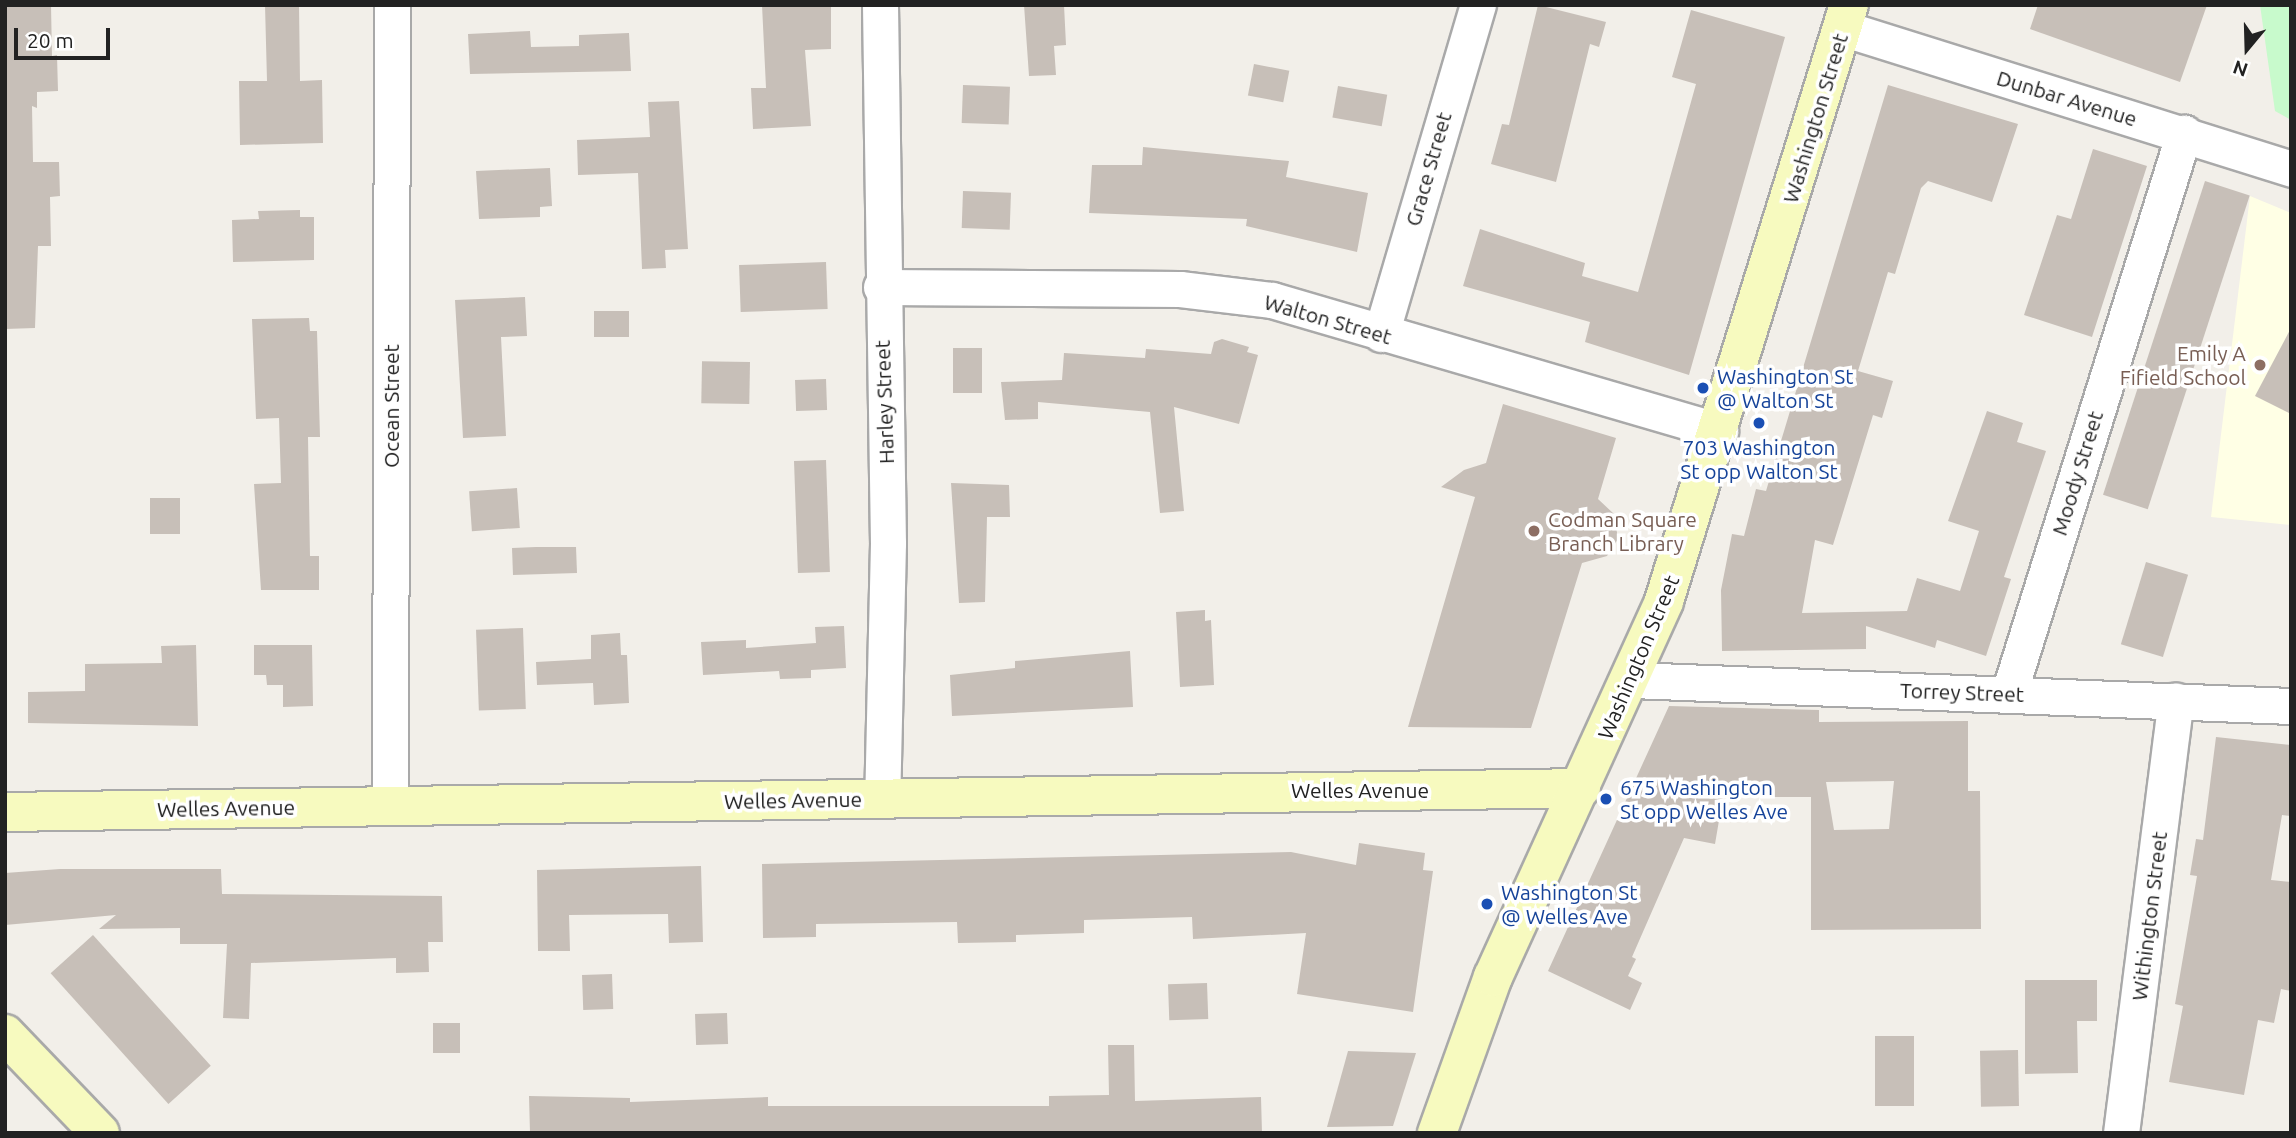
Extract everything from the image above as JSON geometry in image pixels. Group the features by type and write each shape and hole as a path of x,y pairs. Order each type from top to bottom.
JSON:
{"street":[{"name":"Ocean Street","path":"390,806 392,5"},
{"name":"Harley Street","path":"880,5 881,287 888,543 882,799"},
{"name":"Grace Street","path":"1381,334 1478,5"},
{"name":"Dunbar Avenue","path":"1846,16 2291,169"},
{"name":"Washington Street","path":"1437,1133 1493,977 1632,680 1720,431 1846,16"},
{"name":"Moody Street","path":"2009,693 2184,133"},
{"name":"Walton Street","path":"881,287 1180,289 1272,300 1720,431"},
{"name":"Torrey Street","path":"1632,680 2291,706"},
{"name":"Withington Street","path":"2121,1133 2176,700"},
{"name":"Welles Avenue","path":"5,812 1581,788"},
{"path":"5,1034 100,1133"}],"shaded area":[{"name":"Emily A Fifield School","path":"2250,196 2291,213 2291,525 2211,517"}],"green space":[{"path":"2260,5 2291,5 2291,120 2275,111"}],"building":[{"path":"5,5 51,5 52,56 57,55 58,91 37,92 37,108 32,106 33,162 59,162 60,196 50,197 51,246 38,246 35,328 5,329"},
{"path":"265,5 299,5 300,81 322,80 323,143 240,145 239,81 267,81"},
{"path":"762,5 831,5 831,49 805,50 811,126 753,129 751,88 766,88"},
{"path":"1024,5 1064,5 1066,45 1054,46 1056,75 1029,76"},
{"path":"1538,5 1606,22 1599,47 1590,44 1556,182 1491,164 1502,124 1509,125"},
{"path":"2038,5 2207,5 2180,82 2030,29"},
{"path":"1691,10 1785,37 1689,375 1585,342 1590,322 1463,286 1480,229 1585,263 1582,276 1638,292 1696,84 1672,77"},
{"path":"530,31 531,47 579,46 579,35 629,33 631,71 470,74 468,34"},
{"path":"1254,64 1289,71 1283,102 1248,95"},
{"path":"963,85 1010,87 1009,125 962,123"},
{"path":"1888,85 2018,124 1992,202 1928,181 1921,188 1895,274 1888,272 1858,371 1893,381 1882,418 1873,415 1833,545 1815,540 1802,613 1907,611 1917,578 1960,591 1979,531 1948,521 1987,411 2023,423 2017,442 2046,451 2004,577 2011,579 1986,656 1937,640 1935,648 1866,626 1866,649 1722,651 1721,590 1732,534 1744,536 1756,489 1766,491"},
{"path":"1338,86 1387,95 1382,126 1332,118"},
{"path":"679,101 688,249 665,250 666,268 642,269 638,173 578,175 577,140 650,137 648,102"},
{"path":"1143,147 1289,161 1286,177 1368,193 1357,252 1246,226 1247,219 1089,213 1092,165 1142,165"},
{"path":"2093,149 2147,166 2092,337 2024,315 2057,215 2071,219"},
{"path":"550,168 552,206 540,207 540,217 479,219 476,171"},
{"path":"2205,181 2250,196 2148,509 2103,495"},
{"path":"963,191 1011,193 1010,230 962,228"},
{"path":"300,210 300,217 314,217 314,260 233,262 232,220 259,219 258,211"},
{"path":"826,262 828,309 741,312 739,265"},
{"path":"525,297 527,336 501,337 506,436 463,438 455,300"},
{"path":"594,311 629,311 629,337 594,337"},
{"path":"309,318 310,331 317,331 320,437 308,437 310,556 319,556 319,590 261,590 254,484 281,483 279,418 256,419 252,319"},
{"path":"2291,328 2291,414 2255,396"},
{"path":"1222,339 1249,347 1247,352 1258,355 1239,424 1174,407 1184,511 1160,513 1150,412 1038,402 1038,419 1005,420 1001,382 1062,380 1064,353 1145,358 1146,349 1211,354 1214,342"},
{"path":"953,348 982,348 982,393 953,393"},
{"path":"702,361 750,362 749,404 701,403"},
{"path":"826,379 827,410 796,411 795,380"},
{"path":"1503,404 1616,438 1598,499 1614,514 1618,539 1607,556 1582,563 1531,728 1408,727 1475,497 1441,487 1464,470 1486,463"},
{"path":"826,460 830,572 798,573 794,461"},
{"path":"951,483 1009,485 1010,517 987,517 985,602 959,603"},
{"path":"517,488 520,528 472,531 469,491"},
{"path":"150,498 180,498 180,534 150,534"},
{"path":"576,547 577,573 513,575 512,548"},
{"path":"2146,562 2188,575 2163,657 2121,644"},
{"path":"1205,610 1205,621 1211,620 1214,685 1180,687 1176,612"},
{"path":"844,626 846,668 811,670 811,678 780,679 779,671 703,675 701,642 746,640 746,648 816,643 815,627"},
{"path":"523,628 526,709 479,711 476,630"},
{"path":"620,633 621,655 627,655 629,703 594,705 593,683 537,685 536,662 591,659 591,635"},
{"path":"196,645 198,726 28,723 28,692 85,691 85,664 162,663 161,646"},
{"path":"254,645 312,645 313,706 283,707 283,685 267,685 266,675 254,675"},
{"path":"1130,651 1133,707 952,716 950,675 1015,668 1015,661"},
{"path":"1669,706 1819,710 1819,722 1968,721 1968,791 1980,791 1981,929 1811,930 1811,797 1723,797 1715,844 1684,838 1632,957 1636,959 1628,976 1642,983 1630,1010 1548,971","holes":["1894,781 1889,829 1834,830 1826,782"]},
{"path":"2216,737 2291,745 2291,816 2282,815 2271,880 2291,882 2291,991 2281,989 2274,1023 2258,1020 2244,1095 2169,1082 2183,1006 2175,1004 2197,876 2190,875 2196,839 2203,840"},
{"path":"1359,843 1425,853 1423,870 1433,871 1413,1012 1297,994 1306,933 1193,939 1192,917 1084,920 1084,933 1016,935 1016,942 958,943 957,922 816,924 816,937 763,938 762,864 1291,852 1356,865"},
{"path":"701,866 703,942 669,943 668,914 569,915 570,951 538,951 537,870"},
{"path":"60,869 221,869 222,894 442,896 443,942 428,942 429,972 396,973 396,958 251,963 249,1019 223,1018 227,944 180,944 180,928 99,929 116,915 5,925 5,873"},
{"path":"93,935 211,1066 168,1104 51,973"},
{"path":"612,974 613,1009 583,1010 582,975"},
{"path":"2025,980 2097,980 2097,1021 2077,1021 2078,1073 2025,1074"},
{"path":"1207,983 1208,1019 1169,1020 1168,984"},
{"path":"727,1013 728,1044 696,1045 695,1014"},
{"path":"433,1023 460,1023 460,1053 433,1053"},
{"path":"1875,1036 1914,1036 1914,1106 1875,1106"},
{"path":"1108,1045 1134,1045 1135,1101 1261,1097 1262,1133 530,1133 529,1096 630,1098 630,1102 768,1097 768,1106 1049,1106 1049,1096 1109,1095"},
{"path":"2018,1050 2019,1106 1981,1107 1980,1051"},
{"path":"1348,1051 1416,1053 1393,1126 1327,1127"}],"place":[{"name":"Emily A Fifield School","path":"2260,365"},
{"name":"Washington St @ Walton St","path":"1703,388"},
{"name":"703 Washington St opp Walton St","path":"1759,423"},
{"name":"Codman Square Branch Library","path":"1534,531"},
{"name":"675 Washington St opp Welles Ave","path":"1606,799"},
{"name":"Washington St @ Welles Ave","path":"1487,904"}]}
